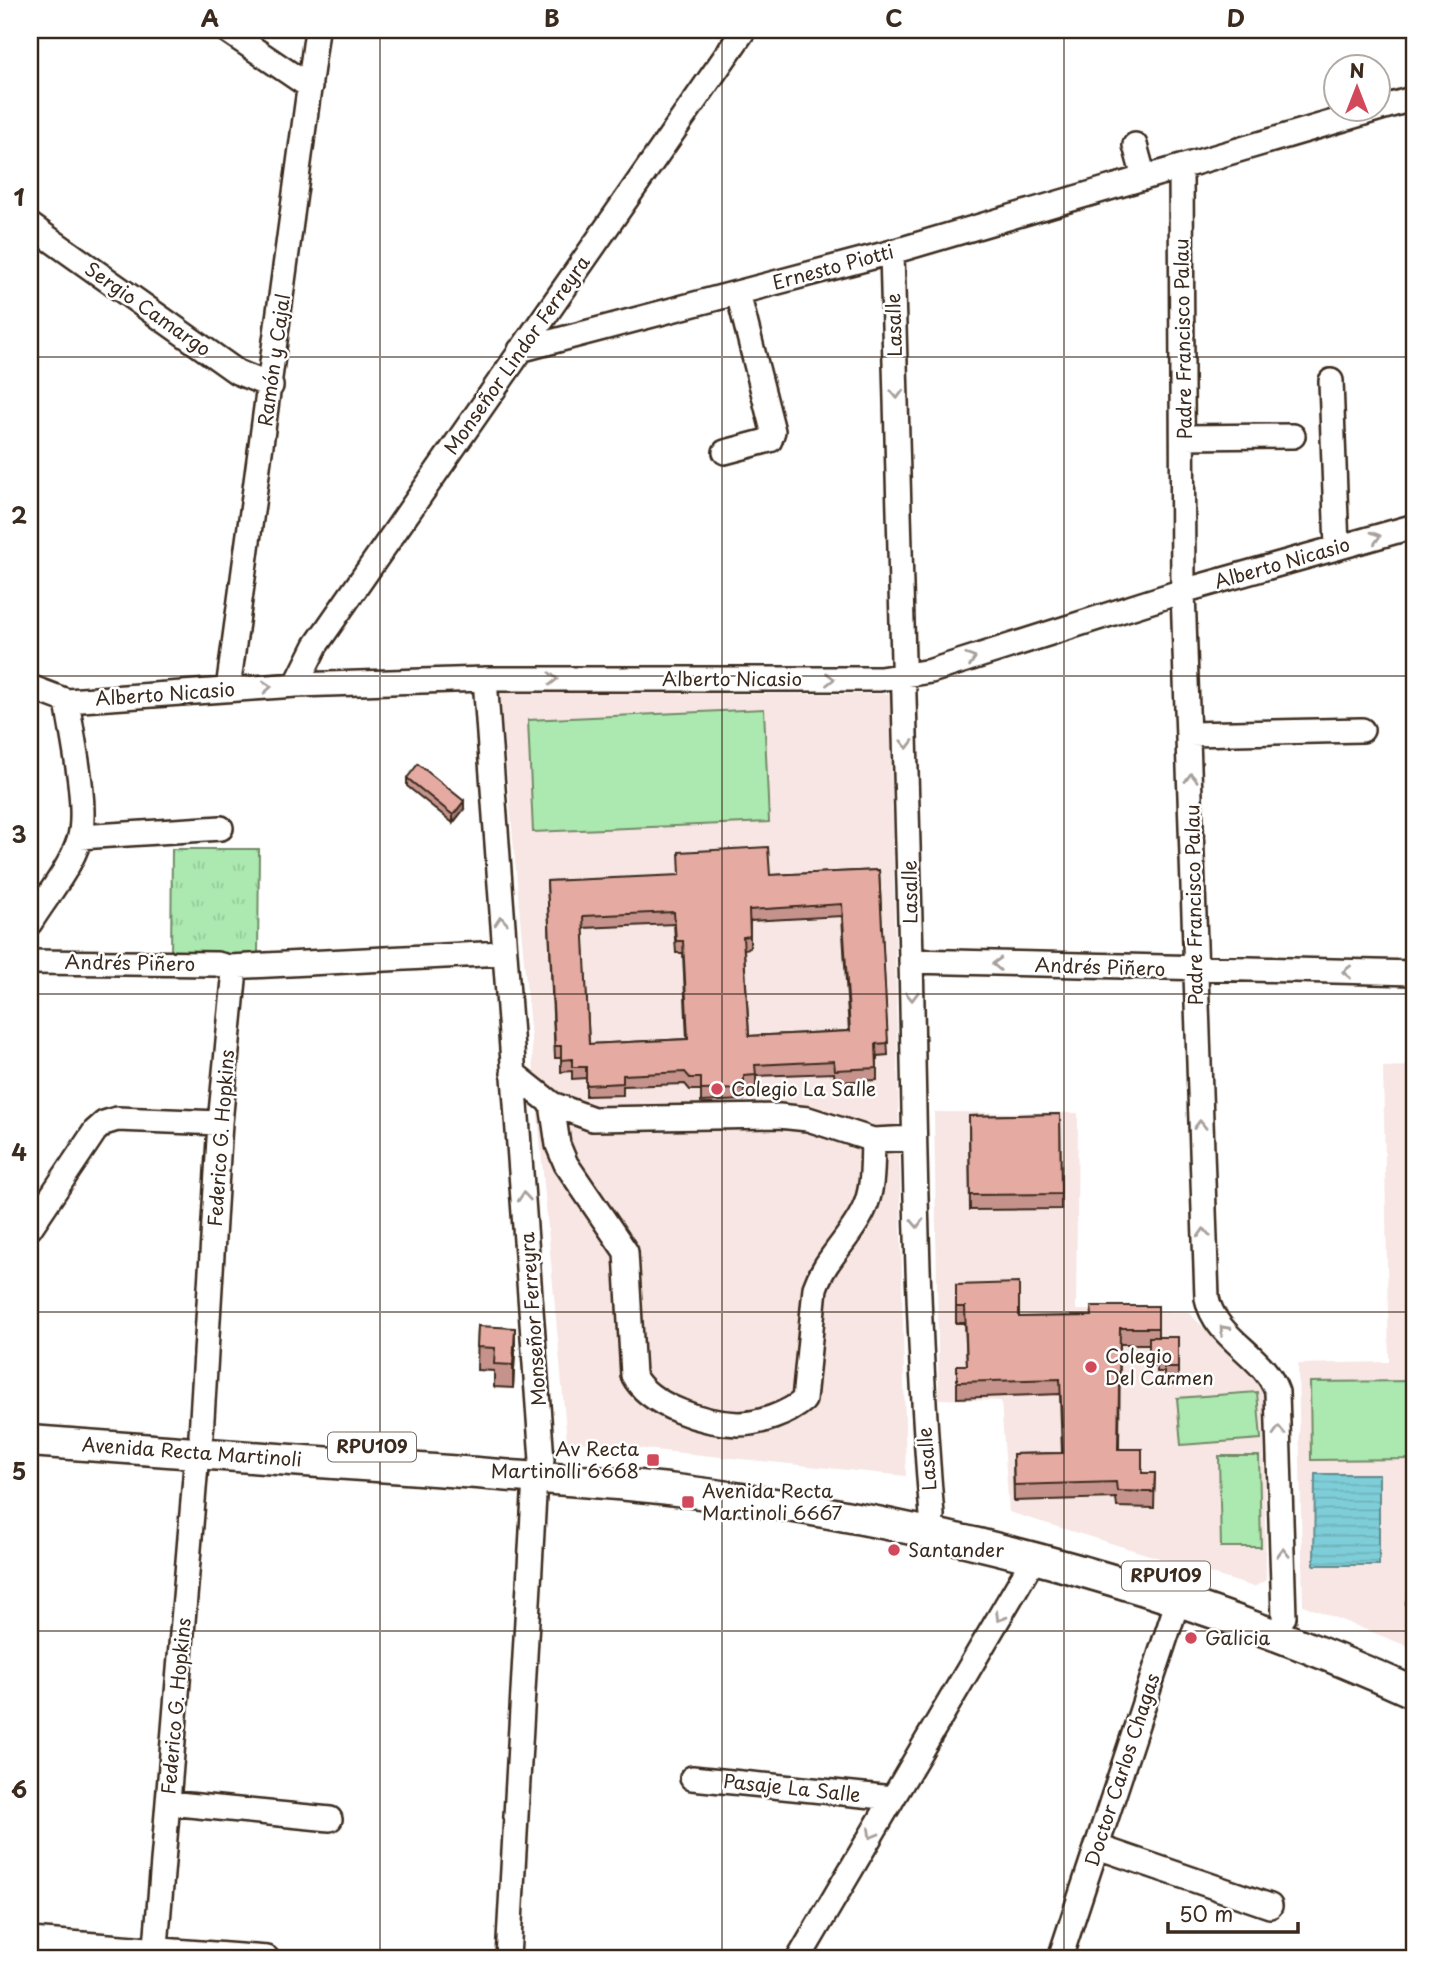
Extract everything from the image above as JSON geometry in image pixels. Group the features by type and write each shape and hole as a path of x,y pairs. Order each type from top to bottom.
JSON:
{"main road":[{"name":"Avenida Recta Martinoli","path":"30,1421 199,1444"},
{"name":"Avenida Recta Martinoli","path":"30,1441 199,1444 539,1469 727,1479 931,1523 1046,1541 1181,1591 1415,1693"},
{"name":"Avenida Recta Martinoli","path":"931,1523 1034,1558 1284,1617 1415,1673"}],"street":[{"path":"226,30 310,86"},
{"name":"Ramón y Cajal","path":"228,689 317,30"},
{"name":"Monseñor Lindor Ferreyra","path":"296,685 316,645 744,30"},
{"path":"1181,167 1415,98"},
{"path":"1135,145 1144,178"},
{"name":"Ernesto Piotti","path":"520,350 892,252 1181,167"},
{"name":"Padre Francisco Palau","path":"1181,167 1183,592 1190,734 1207,1298 1213,1318 1269,1375 1277,1392 1284,1617"},
{"name":"Sergio Camargo","path":"30,225 236,372 271,386"},
{"name":"Lasalle","path":"892,252 922,1405 931,1523"},
{"path":"725,452 770,440 773,431 738,293"},
{"path":"1331,381 1337,548"},
{"path":"1184,437 1293,436"},
{"name":"Alberto Nicasio","path":"30,687 67,701 296,685 485,679 880,679 931,671 1183,592 1415,526"},
{"name":"Monseñor Ferreyra","path":"485,679 539,1469 508,1958"},
{"path":"30,923 74,853 80,837 82,816 67,701"},
{"path":"1190,734 1362,730"},
{"path":"80,837 220,828"},
{"name":"Andrés Piñero","path":"30,962 217,964 229,967 503,953"},
{"name":"Andrés Piñero","path":"911,961 1415,973"},
{"name":"Federico G. Hopkins","path":"155,1954 199,1444 220,1123 234,980 229,967"},
{"path":"513,1073 552,1104 593,1119 779,1116 808,1119 873,1140 914,1138"},
{"path":"552,1104 558,1145 566,1164 626,1252 633,1375 638,1386 649,1396 693,1415 729,1423 742,1424 782,1414 804,1400 815,1288 820,1275 864,1211 872,1189 873,1140"},
{"path":"30,1228 95,1131 104,1123 117,1119 220,1123"},
{"path":"799,1958 1034,1558"},
{"name":"Doctor Carlos Chagas","path":"1060,1958 1181,1591"},
{"name":"Pasaje La Salle","path":"692,1777 892,1798"},
{"path":"168,1803 330,1819"},
{"path":"1098,1847 1270,1906"},
{"path":"30,1940 155,1954 267,1958"}],"shaded area":[{"name":"Colegio La Salle","path":"500,693 890,694 906,1476 567,1441"},
{"path":"1415,1066 1415,1649 1303,1605 1298,1364 1389,1362 1383,1067"},
{"name":"Colegio Del Carmen","path":"934,1112 1078,1113 1076,1310 1188,1312 1263,1386 1266,1580 1254,1587 1009,1512 1001,1401 939,1399"}],"green space":[{"path":"764,709 769,822 533,832 528,720"},
{"path":"172,849 259,849 258,957 171,956"},
{"path":"1415,1381 1415,1459 1311,1460 1310,1382"},
{"path":"1257,1392 1261,1439 1181,1445 1177,1398"},
{"path":"1219,1456 1259,1456 1261,1547 1221,1547"}],"water":[{"path":"1315,1474 1379,1474 1379,1565 1314,1565"}],"building":[{"path":"418,764 464,801 453,815 407,778"},
{"name":"Colegio La Salle","path":"768,847 770,875 879,870 888,1043 876,1044 877,1068 835,1070 834,1061 755,1065 756,1075 744,1076 744,1089 701,1090 701,1078 690,1078 685,1072 623,1075 623,1083 586,1085 586,1067 572,1067 572,1059 561,1060 561,1046 555,1046 547,881 680,875 679,852","holes":["842,904 850,1031 749,1036 743,937 750,936 749,910","674,912 676,941 683,941 688,1039 589,1044 583,916"]},
{"path":"1060,1114 1061,1194 970,1195 969,1116"},
{"path":"1019,1283 1019,1317 1092,1316 1091,1306 1158,1306 1158,1328 1120,1328 1118,1449 1142,1449 1142,1473 1155,1473 1154,1492 1117,1491 1116,1482 1014,1485 1013,1454 1063,1453 1060,1379 957,1382 957,1365 967,1365 965,1307 956,1307 956,1285"},
{"path":"478,1326 515,1328 513,1365 494,1364 495,1348 477,1347"},
{"path":"1149,1337 1178,1337 1178,1368 1164,1368 1164,1356 1157,1356 1157,1350 1149,1350"},
{"path":"1415,1570 1415,1606 1406,1603"}],"place":[{"name":"Colegio La Salle","path":"717,1089"},
{"name":"Colegio Del Carmen","path":"1091,1367"},
{"name":"Av Recta Martinolli 6668","path":"653,1460"},
{"name":"Avenida Recta Martinoli 6667","path":"688,1502"},
{"name":"Santander","path":"894,1550"},
{"name":"Galicia","path":"1191,1638"}]}
